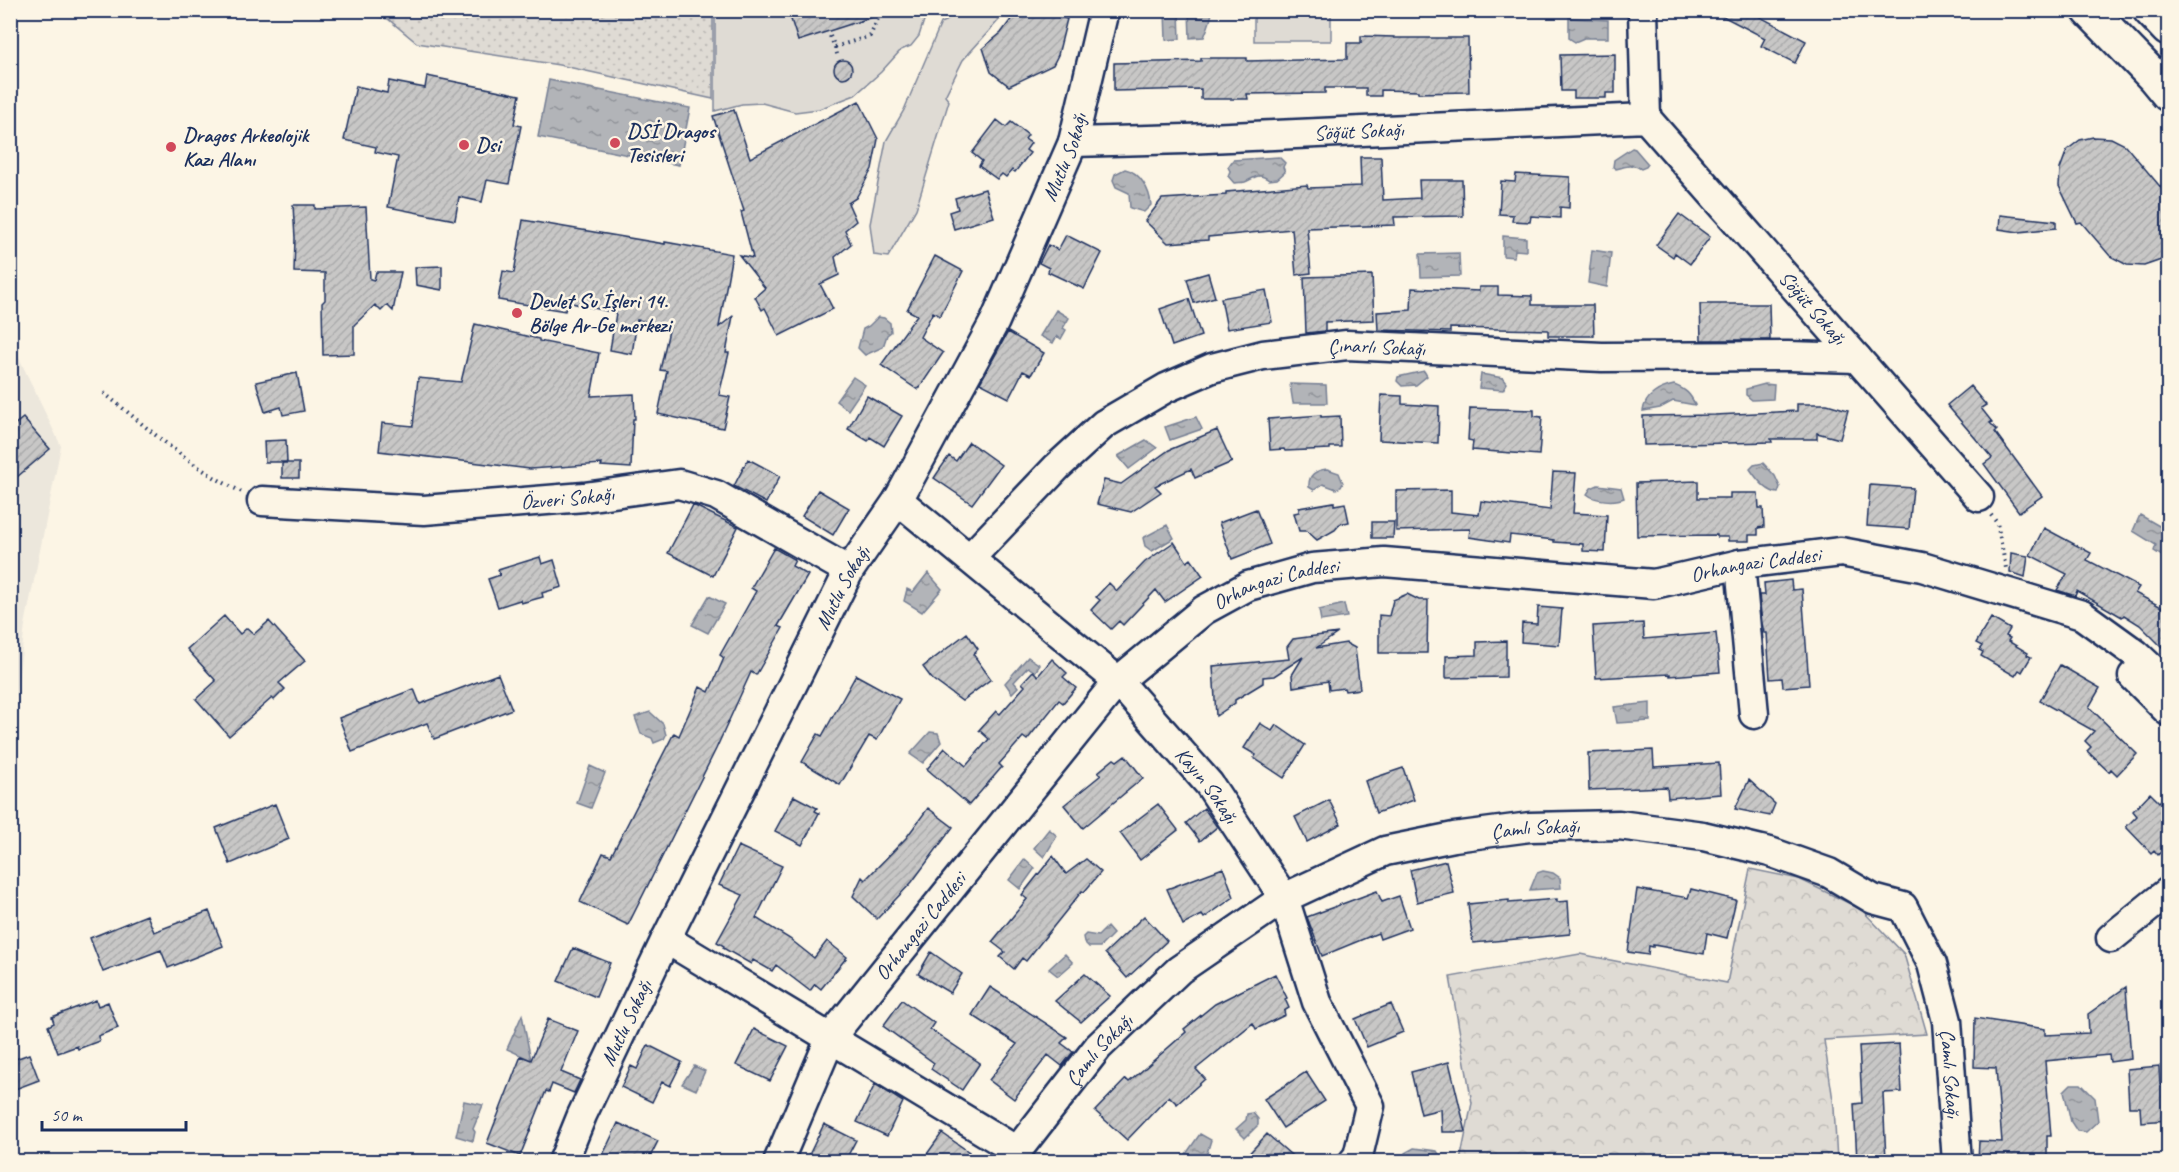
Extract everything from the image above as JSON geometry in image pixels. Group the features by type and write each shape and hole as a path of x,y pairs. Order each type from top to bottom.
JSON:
{"highway":[{"path":"2089,10 2169,94"},
{"path":"2150,10 2169,29"}],"street":[{"name":"Mutlu Sokağı","path":"563,1161 582,1114 666,939 849,571 898,500 995,321 1073,142 1104,10"},
{"path":"1643,10 1646,118"},
{"name":"Söğüt Sokağı","path":"1073,142 1646,118 1979,497"},
{"name":"Çınarlı Sokağı","path":"970,558 1057,466 1104,424 1166,388 1212,368 1263,355 1347,345 1602,357 1857,358"},
{"name":"Özveri Sokağı","path":"262,501 424,510 584,497 679,484 716,495 849,571"},
{"name":"Kayın Sokağı","path":"898,500 1118,681 1209,784 1284,898 1317,1002 1370,1106 1358,1156 1353,1161"},
{"name":"Orhangazi Caddesi","path":"778,1161 831,1038 1118,681 1204,610 1248,586 1312,568 1384,562 1654,584 1740,564 1841,552 1922,567 2082,615 2136,654 2169,684"},
{"path":"1740,564 1754,714"},
{"name":"Orhangazi Caddesi","path":"2042,604 2109,654 2169,711"},
{"name":"Çamlı Sokağı","path":"1015,1156 1098,1047 1179,970 1284,898 1385,851 1454,837 1530,827 1618,825 1702,836 1770,852 1828,873 1873,899 1903,907 1932,964 1947,1021 1957,1161"},
{"path":"2111,938 2169,892"},
{"path":"666,939 831,1038 1015,1156"}],"path":[{"path":"835,47 870,36 882,10"},
{"path":"830,36 838,57"},
{"path":"104,393 188,460 222,482 262,501"},
{"path":"1979,497 1997,523 2010,592"}],"shaded area":[{"path":"11,341 61,446 25,625 11,740"}],"green space":[{"path":"367,11 713,11 713,99 559,65 417,43 388,19 367,14"},
{"path":"715,11 927,11 919,36 911,46 901,50 855,95 819,109 795,112 762,103 742,104 715,111"},
{"path":"956,11 1007,11 963,60 945,96 949,101 916,209 888,257 874,255 870,224 886,141 904,110 941,23"},
{"path":"1254,11 1331,11 1331,41 1254,41"},
{"path":"1750,869 1799,879 1861,909 1904,954 1927,1034 1824,1040 1834,1107 1837,1161 1460,1161 1472,1103 1450,977 1580,954 1727,983"}],"water":[{"path":"1165,11 1179,11 1180,39 1166,40"},
{"path":"1189,11 1212,11 1204,37 1190,38"},
{"path":"1569,18 1608,20 1608,38 1584,38 1575,42 1569,38"},
{"path":"549,80 690,108 679,165 538,137"},
{"path":"1632,148 1648,164 1646,167 1641,169 1629,166 1616,169 1613,167 1614,160"},
{"path":"1279,157 1285,163 1283,167 1285,172 1277,179 1269,180 1259,176 1245,182 1234,183 1228,176 1230,171 1228,167 1233,160"},
{"path":"1125,169 1140,178 1149,193 1151,205 1144,212 1130,208 1129,193 1116,187 1113,180 1115,174"},
{"path":"1503,236 1526,238 1526,251 1515,250 1514,257 1503,256"},
{"path":"1592,250 1611,253 1607,287 1588,283"},
{"path":"1459,253 1460,276 1421,277 1420,254"},
{"path":"1056,310 1069,318 1063,328 1066,330 1061,339 1057,336 1053,343 1040,336"},
{"path":"878,317 890,323 891,332 887,335 883,347 865,355 858,348 863,329"},
{"path":"1424,371 1427,376 1416,385 1402,386 1397,381 1398,377"},
{"path":"1481,374 1503,378 1507,383 1503,390 1479,388"},
{"path":"853,377 865,385 848,410 836,401"},
{"path":"1290,384 1326,385 1327,403 1293,403"},
{"path":"1765,384 1774,385 1773,399 1752,400 1746,395 1746,389"},
{"path":"1674,385 1687,392 1695,405 1673,401 1660,408 1643,411 1650,397 1663,388"},
{"path":"1196,417 1202,429 1170,440 1165,427"},
{"path":"1146,440 1157,448 1129,469 1118,456"},
{"path":"1763,463 1775,476 1780,487 1778,493 1765,487 1750,469 1754,465"},
{"path":"1327,469 1339,473 1343,483 1341,487 1336,489 1323,484 1314,490 1309,487 1310,479 1314,474"},
{"path":"1598,485 1621,488 1624,498 1605,500 1587,494 1591,488"},
{"path":"2140,515 2168,531 2168,556 2162,556 2154,551 2156,545 2133,531"},
{"path":"1167,525 1174,538 1152,551 1145,546 1143,538"},
{"path":"928,573 942,589 922,612 904,601 907,589 913,592"},
{"path":"709,596 725,604 708,633 692,625"},
{"path":"1344,604 1347,617 1321,621 1319,610"},
{"path":"1028,657 1040,665 1035,672 1028,667 1014,682 1018,687 1012,693 1005,683"},
{"path":"1650,703 1650,721 1617,723 1614,707"},
{"path":"650,712 663,724 666,735 664,739 654,743 652,738 641,734 635,717"},
{"path":"930,732 938,733 941,742 923,763 910,754"},
{"path":"590,766 605,773 591,808 577,803"},
{"path":"1049,829 1057,836 1044,857 1034,848"},
{"path":"1025,859 1035,868 1020,889 1009,880"},
{"path":"1543,871 1553,873 1560,878 1561,888 1530,890 1537,873"},
{"path":"1107,927 1113,934 1100,947 1089,947 1084,942 1083,937 1086,934 1098,936"},
{"path":"1065,954 1073,963 1058,976 1049,969"},
{"path":"522,1015 531,1060 507,1049"},
{"path":"694,1066 705,1071 696,1090 682,1084"},
{"path":"2071,1084 2081,1084 2095,1098 2098,1121 2086,1132 2077,1131 2071,1122 2064,1091"},
{"path":"464,1101 483,1105 473,1129 475,1132 473,1141 456,1136"},
{"path":"1253,1113 1258,1119 1258,1125 1245,1138 1236,1129 1246,1120 1247,1114"},
{"path":"1200,1134 1211,1140 1207,1153 1199,1161 1186,1154"},
{"path":"1414,1148 1437,1151 1443,1161 1406,1161 1405,1153"}],"building":[{"path":"788,10 881,10 882,14 798,41"},
{"path":"1018,10 1033,10 1067,19 1058,55 1053,65 1009,86 991,72 983,48 1001,33"},
{"path":"1711,10 1747,10 1806,41 1795,63 1761,46 1765,38"},
{"path":"1361,36 1468,38 1469,92 1418,93 1418,91 1381,90 1381,96 1366,96 1366,88 1325,88 1325,93 1247,94 1248,99 1201,99 1201,89 1114,91 1114,63 1201,61 1201,58 1247,58 1247,61 1347,59 1347,43 1361,43"},
{"path":"1615,54 1615,93 1606,93 1606,98 1574,98 1574,91 1561,91 1560,55"},
{"path":"843,60 849,63 852,69 849,75 843,78 837,75 834,69 837,63"},
{"path":"427,76 520,95 514,124 521,126 509,184 487,180 482,202 459,197 455,220 388,207 398,157 375,152 376,147 344,140 356,86 387,93 389,81 425,88"},
{"path":"859,101 878,139 872,169 856,198 848,203 856,221 845,230 851,244 835,257 839,275 820,284 833,309 779,336 765,308 762,310 755,297 765,288 739,255 753,258 741,212 744,211 713,116 734,110 750,158"},
{"path":"997,120 1006,127 1011,122 1028,135 1025,139 1031,143 1026,150 1030,153 1015,172 1012,170 1006,177 1002,174 997,179 979,166 982,161 972,153"},
{"path":"2093,137 2111,138 2125,145 2169,197 2169,251 2161,260 2144,266 2127,265 2110,256 2081,222 2077,223 2059,186 2060,169 2067,150 2080,140"},
{"path":"1360,157 1381,157 1383,200 1420,198 1419,180 1462,180 1463,216 1394,217 1395,225 1307,228 1311,273 1296,275 1292,229 1168,243 1145,221 1162,199 1226,195 1226,192 1307,185 1308,188 1361,186"},
{"path":"1516,174 1570,177 1569,208 1560,207 1560,218 1531,216 1530,222 1512,221 1513,215 1499,214 1501,181 1515,182"},
{"path":"985,189 994,217 954,229 949,212 958,209 955,198"},
{"path":"293,205 315,205 315,209 366,207 370,279 374,280 376,272 401,272 393,311 387,305 381,311 375,305 354,325 354,354 323,355 322,303 325,300 325,273 294,272"},
{"path":"1679,214 1710,237 1690,264 1675,253 1673,257 1656,245"},
{"path":"2000,215 2056,221 2056,228 2019,232 1999,229"},
{"path":"523,220 732,254 719,327 733,316 726,353 729,353 719,395 730,397 723,428 658,414 667,371 660,370 670,326 637,320 632,354 610,350 616,313 567,302 565,311 498,300 503,271 514,273"},
{"path":"1066,235 1102,253 1084,289 1048,272 1049,268 1039,263 1048,245 1058,250"},
{"path":"935,256 963,271 940,316 933,312 920,337 943,353 918,390 881,365 917,315 907,310"},
{"path":"442,266 442,290 416,285 415,267"},
{"path":"1208,273 1215,297 1194,303 1187,279"},
{"path":"1372,275 1374,320 1325,322 1325,331 1306,333 1304,277"},
{"path":"1479,287 1498,287 1498,295 1532,296 1532,305 1593,305 1594,336 1548,336 1548,330 1450,328 1450,332 1378,330 1377,312 1411,310 1412,288 1479,291"},
{"path":"1266,290 1272,322 1227,329 1221,298"},
{"path":"1189,299 1201,336 1172,346 1160,309"},
{"path":"1700,304 1769,304 1770,340 1701,340"},
{"path":"475,324 539,339 539,341 599,353 591,396 634,394 635,419 633,419 631,468 601,466 602,464 530,469 379,451 382,423 413,426 418,378 461,382"},
{"path":"1008,332 1044,353 1031,375 1023,371 1009,398 980,383"},
{"path":"297,373 304,411 283,415 281,407 265,412 256,382"},
{"path":"1970,386 1986,405 1981,408 1997,430 1995,432 2042,496 2019,512 1984,464 1992,458 1947,405"},
{"path":"1381,395 1402,396 1402,404 1439,406 1438,443 1379,440"},
{"path":"867,396 902,416 884,446 870,437 868,441 848,429"},
{"path":"1797,404 1827,404 1848,410 1840,439 1817,433 1817,439 1644,445 1643,416 1797,411"},
{"path":"1470,408 1534,410 1534,416 1542,417 1539,455 1472,450 1473,441 1468,440"},
{"path":"1321,415 1321,417 1340,416 1341,447 1270,450 1268,419"},
{"path":"23,418 50,449 10,483 10,428"},
{"path":"1217,430 1232,462 1195,478 1191,469 1155,486 1161,492 1131,512 1097,504 1104,480 1121,484 1169,450"},
{"path":"286,440 287,462 265,462 264,441"},
{"path":"969,442 1001,465 972,504 934,478 949,456 956,461"},
{"path":"748,459 780,476 766,503 734,486"},
{"path":"282,463 299,463 299,478 282,478"},
{"path":"1553,472 1576,473 1573,513 1607,515 1605,552 1583,551 1583,544 1510,535 1509,543 1469,537 1470,529 1396,531 1396,491 1451,490 1451,512 1479,515 1481,501 1550,510"},
{"path":"1698,481 1698,498 1730,498 1730,493 1758,493 1759,508 1763,508 1764,527 1758,528 1758,535 1749,535 1749,541 1728,541 1728,537 1717,537 1717,535 1637,536 1636,483"},
{"path":"1870,485 1913,488 1909,529 1867,526"},
{"path":"818,490 849,508 833,535 802,516"},
{"path":"1334,502 1334,505 1345,503 1349,522 1340,524 1335,530 1317,540 1307,531 1299,531 1294,513 1299,512 1299,508"},
{"path":"693,505 738,527 713,576 668,553"},
{"path":"1256,509 1270,544 1232,559 1219,523"},
{"path":"1372,522 1394,522 1393,538 1372,538"},
{"path":"2044,528 2091,553 2087,560 2139,587 2135,593 2169,611 2169,654 2140,625 2124,615 2122,617 2077,591 2075,596 2057,590 2067,574 2030,555"},
{"path":"1174,542 1187,562 1191,559 1203,576 1165,602 1156,590 1123,625 1119,621 1111,629 1091,610 1100,600 1096,597 1109,583 1117,591 1145,562"},
{"path":"774,548 795,560 792,566 808,575 778,626 783,628 756,675 751,672 716,749 628,925 580,902 603,853 611,856 674,733 679,736 700,687 709,692 724,658 720,655 756,591 751,588"},
{"path":"2011,553 2028,556 2025,577 2010,572"},
{"path":"540,557 542,564 554,560 562,587 542,593 543,597 521,603 520,600 498,607 488,579 500,575 498,570"},
{"path":"1791,580 1792,590 1802,589 1809,685 1783,687 1782,678 1770,679 1767,633 1764,633 1759,595 1765,595 1764,583"},
{"path":"1407,594 1419,600 1428,600 1427,653 1379,653 1379,615 1389,616 1393,600"},
{"path":"1538,607 1562,609 1559,645 1521,642 1522,623 1537,624"},
{"path":"224,616 240,634 247,628 254,634 269,621 305,661 279,683 285,689 274,700 272,698 229,736 196,699 216,681 187,649"},
{"path":"1991,618 2010,629 2006,636 2010,638 2008,641 2031,657 2022,672 2019,670 2015,676 1981,656 1983,652 1979,650 1982,646 1976,643"},
{"path":"1643,623 1644,639 1716,633 1720,672 1596,678 1593,626"},
{"path":"967,633 978,649 973,654 991,679 962,701 932,679 923,667"},
{"path":"1338,633 1316,648 1346,643 1355,648 1360,689 1329,690 1328,681 1293,687 1292,675 1303,657 1274,676 1263,677 1263,683 1235,700 1235,703 1216,716 1213,666 1289,659 1287,647 1293,639"},
{"path":"1506,641 1506,677 1446,678 1446,656 1477,655 1477,642"},
{"path":"1052,659 1067,673 1063,677 1076,688 1063,703 1059,700 1027,740 1023,737 999,764 1002,767 969,805 927,769 945,748 966,766 989,739 979,730 996,711 1000,714 1025,686 1022,683 1033,671 1038,676"},
{"path":"2060,665 2100,688 2089,707 2137,754 2117,775 2111,769 2109,772 2087,751 2091,747 2085,741 2094,731 2040,701"},
{"path":"498,674 512,709 434,739 427,723 352,752 339,718 414,689 420,704"},
{"path":"856,675 900,699 877,740 869,736 840,785 802,762 818,734 822,736"},
{"path":"1260,723 1272,731 1276,725 1305,745 1284,778 1254,758 1256,755 1244,748"},
{"path":"1653,750 1654,767 1719,763 1721,794 1668,798 1667,787 1589,790 1588,753"},
{"path":"1125,755 1143,778 1083,828 1064,805 1101,775 1098,772 1114,759 1117,761"},
{"path":"1403,768 1414,800 1376,813 1365,781"},
{"path":"1749,780 1775,804 1770,816 1735,809"},
{"path":"2169,792 2169,844 2158,855 2154,850 2151,853 2126,827 2137,816 2133,811 2150,793 2159,802"},
{"path":"794,796 817,808 815,811 819,813 802,845 775,831"},
{"path":"1329,800 1341,824 1307,842 1295,817"},
{"path":"275,804 289,839 230,864 216,828"},
{"path":"1158,804 1178,830 1140,860 1120,833"},
{"path":"928,808 953,827 912,882 877,919 853,896 862,877 865,880 906,838"},
{"path":"1204,808 1217,827 1200,841 1186,823"},
{"path":"738,846 782,866 756,918 790,939 814,958 827,941 847,957 821,989 815,984 810,991 776,965 772,971 753,960 751,964 717,942 743,895 719,885"},
{"path":"1053,856 1066,874 1086,859 1101,872 1084,892 1082,891 1026,961 1022,958 1014,969 1000,957 1005,952 992,942 1027,899 1022,895"},
{"path":"1446,861 1454,893 1417,902 1410,870"},
{"path":"1223,868 1234,897 1204,918 1202,915 1183,925 1167,889"},
{"path":"1637,889 1688,898 1691,889 1736,900 1727,938 1707,933 1704,954 1653,945 1653,947 1649,946 1648,955 1628,952"},
{"path":"1377,891 1382,902 1399,896 1410,928 1380,939 1378,933 1322,956 1307,917"},
{"path":"1557,899 1557,902 1568,901 1570,934 1473,943 1468,904"},
{"path":"209,911 223,946 168,968 161,950 103,972 90,938 147,915 154,932"},
{"path":"1144,916 1167,941 1127,978 1105,953"},
{"path":"573,948 610,963 596,997 558,981"},
{"path":"931,952 962,974 950,993 918,974"},
{"path":"1085,974 1110,996 1081,1022 1055,1001"},
{"path":"1275,974 1287,998 1285,999 1289,1008 1284,1011 1285,1015 1256,1029 1253,1023 1196,1069 1205,1079 1177,1104 1169,1096 1127,1140 1095,1111 1126,1079 1129,1082 1186,1032 1184,1029 1215,1004"},
{"path":"990,987 1067,1037 1061,1043 1073,1052 1062,1066 1048,1055 1014,1099 989,1080 1017,1044 972,1015"},
{"path":"2126,987 2131,1059 2110,1062 2109,1055 2045,1061 2051,1136 2047,1136 2047,1161 1978,1161 1979,1141 2002,1142 1996,1068 1974,1067 1975,1018 2045,1029 2045,1035 2089,1033 2088,1014"},
{"path":"96,1000 98,1006 108,1002 118,1028 98,1036 99,1041 58,1053 48,1026 54,1023 52,1017"},
{"path":"902,1000 934,1023 930,1029 980,1063 962,1090 931,1069 934,1063 883,1026"},
{"path":"1391,1004 1403,1032 1367,1047 1355,1019"},
{"path":"548,1019 578,1031 561,1072 580,1080 574,1093 552,1084 549,1092 546,1091 520,1156 487,1143 521,1056 531,1060"},
{"path":"754,1029 788,1046 770,1081 736,1065"},
{"path":"1899,1044 1902,1092 1883,1093 1886,1161 1857,1161 1854,1104 1862,1103 1859,1046"},
{"path":"648,1045 682,1062 670,1086 662,1082 652,1102 621,1087 631,1066 637,1069"},
{"path":"29,1054 39,1080 10,1091 10,1061"},
{"path":"1449,1062 1466,1132 1442,1132 1441,1109 1421,1114 1411,1072"},
{"path":"2159,1066 2160,1085 2169,1085 2169,1120 2141,1122 2140,1107 2129,1107 2127,1069"},
{"path":"1306,1072 1325,1101 1283,1128 1264,1099"},
{"path":"875,1084 903,1102 887,1136 857,1122"},
{"path":"618,1123 658,1141 648,1161 600,1161"},
{"path":"824,1124 856,1140 845,1161 818,1161 808,1157"},
{"path":"942,1133 969,1152 962,1161 922,1161"},
{"path":"1267,1134 1298,1161 1242,1161"}],"place":[{"name":"DSİ Dragos Tesisleri","path":"615,143"},
{"name":"Dsi","path":"464,145"},
{"name":"Dragos Arkeolojik Kazı Alanı","path":"171,147"},
{"name":"Devlet Su İşleri 14. Bölge Ar-Ge merkezi","path":"517,313"}]}
